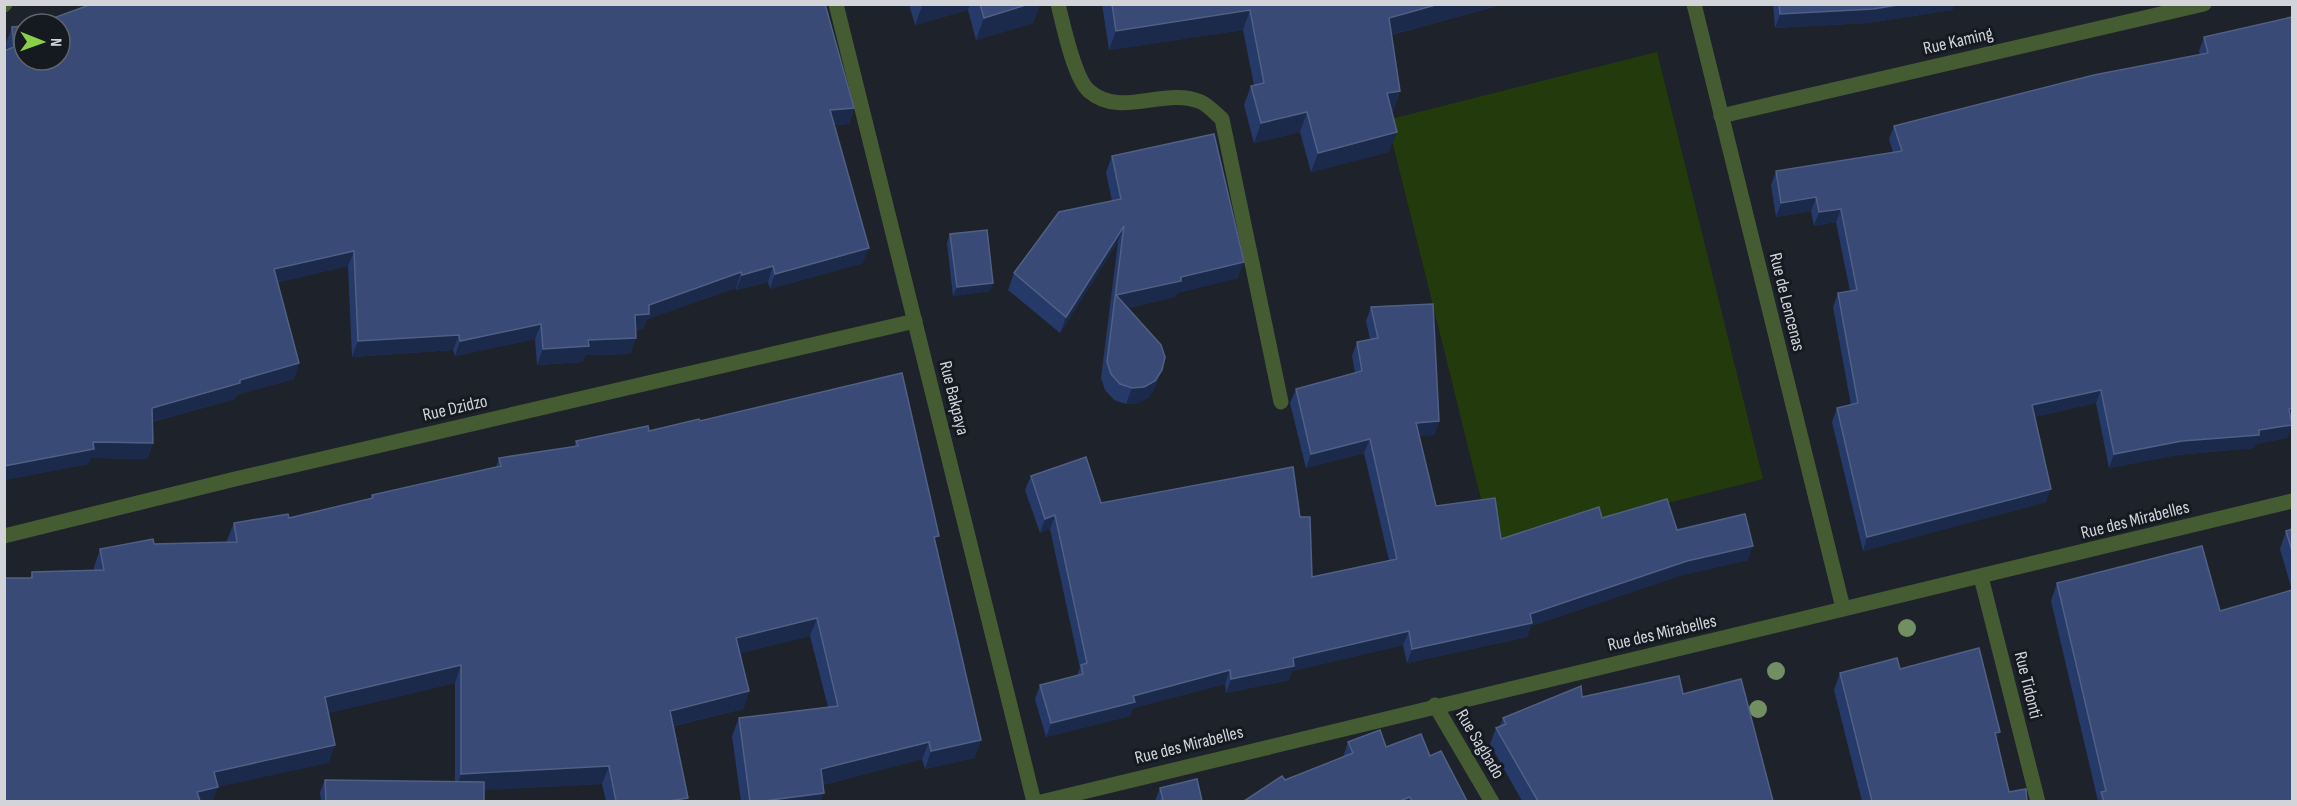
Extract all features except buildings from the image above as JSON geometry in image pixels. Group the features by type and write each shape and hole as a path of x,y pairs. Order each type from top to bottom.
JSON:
{"street":[{"name":"Rue Bakpaya","path":"836,4 1035,801"},
{"path":"1058,4 1072,58 1088,91 1115,104 1177,97 1202,102 1222,119 1281,402"},
{"name":"Rue de Lencenas","path":"1694,4 1842,608"},
{"name":"Rue Kaming","path":"1721,116 2204,4"},
{"name":"Rue Dzidzo","path":"4,536 235,479 915,321"},
{"name":"Rue des Mirabelles","path":"1041,801 1435,705 1714,641 1842,608 1981,578 2292,501"},
{"name":"Rue Tidonti","path":"1981,578 2037,801"},
{"name":"Rue Sagbado","path":"1435,705 1492,801"}],"green space":[{"path":"1657,52 1763,479 1493,547 1387,120"}]}
